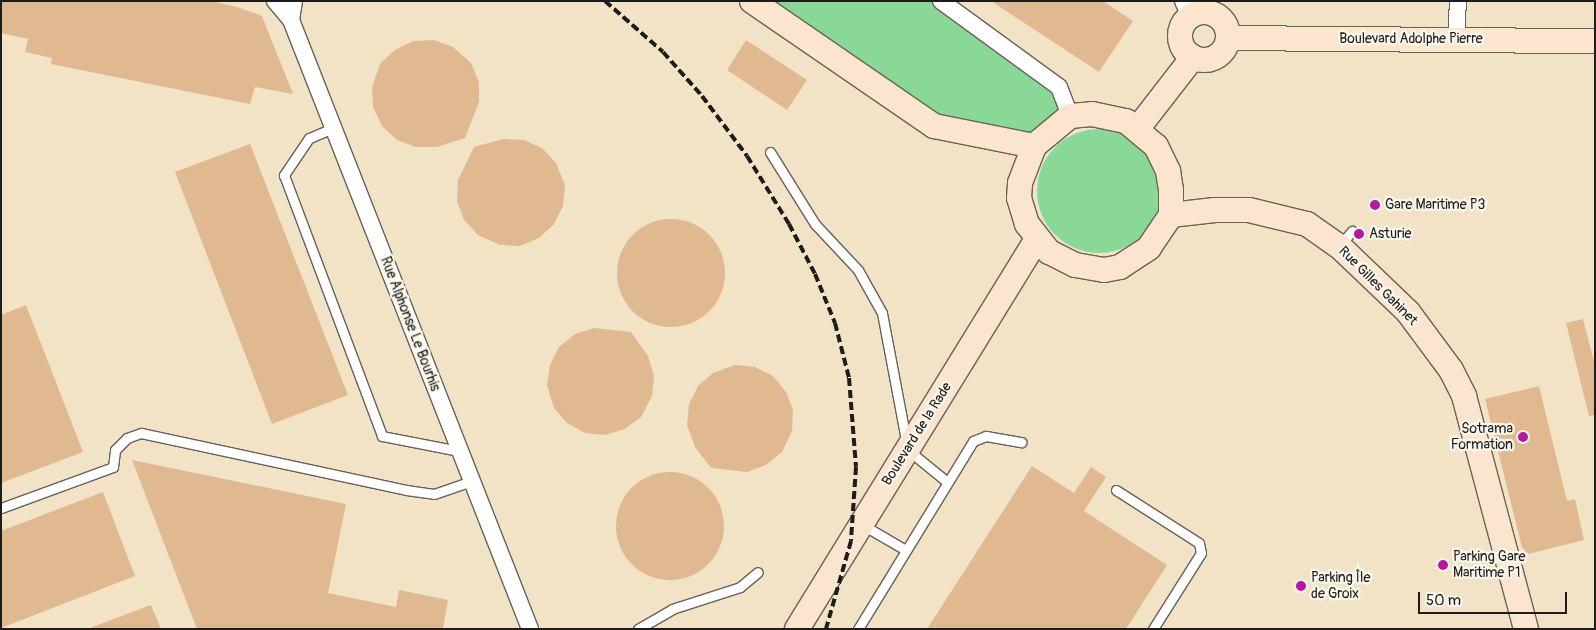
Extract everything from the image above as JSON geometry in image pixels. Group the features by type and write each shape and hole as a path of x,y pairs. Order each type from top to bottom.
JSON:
{"street":[{"name":"Rue Alphonse Le Bourhis","path":"275,1 291,20 530,629"},
{"path":"291,20 294,1"},
{"path":"752,1 934,126 1034,146"},
{"path":"1457,40 1458,1"},
{"path":"943,2 1059,87 1070,116"},
{"path":"1187,8 1216,15 1225,25 1228,38 1223,50 1213,58 1193,58 1184,49 1180,37 1187,8"},
{"name":"Boulevard Adolphe Pierre","path":"1228,38 1595,41"},
{"path":"1138,128 1193,58"},
{"path":"1107,115 1138,128 1156,146 1168,171 1171,215 1150,248 1120,267 1088,269 1064,262 1037,239 1027,224 1019,198 1020,183 1034,146 1070,116 1107,115"},
{"name":"Rue Gilles Gahinet","path":"1171,215 1215,210 1279,215 1346,238 1408,312 1447,364 1460,387 1484,467 1526,629"},
{"name":"Boulevard de la Rade","path":"797,629 1037,239"}],"lane":[{"path":"333,128 309,138 284,175 382,436 459,451"},
{"path":"770,152 815,224 858,270 882,313 908,450 946,481"},
{"path":"1,508 113,467 115,450 127,438 141,433 406,490 434,494 472,481"},
{"path":"858,629 904,549 973,441 986,436 1021,442"},
{"path":"1116,490 1199,543 1201,554 1152,629"},
{"path":"862,524 904,549"},
{"path":"638,629 672,609 740,587 758,572"}],"green space":[{"path":"752,1 941,1 1059,87 1070,116 1034,146 934,126"},
{"path":"1099,129 1123,133 1143,147 1157,167 1161,191 1157,215 1143,235 1123,249 1099,253 1075,249 1055,235 1041,215 1037,191 1041,167 1055,147 1075,133"}],"building":[{"path":"1,1 211,1 237,7 262,16 293,94 255,87 250,104 51,64 52,58 25,52 28,39 1,33"},
{"path":"991,1 1103,1 1133,21 1099,72"},
{"path":"434,40 453,47 471,63 479,82 479,102 465,138 437,147 416,147 397,140 382,126 373,107 372,87 380,64 395,50 413,41"},
{"path":"746,40 807,80 787,110 727,70"},
{"path":"503,139 524,140 542,148 556,163 565,185 563,206 554,224 539,238 520,246 500,245 478,235 464,220 457,201 458,180 474,147"},
{"path":"250,144 348,395 272,424 175,172"},
{"path":"671,219 692,223 709,235 721,252 725,273 721,294 709,311 692,323 671,327 650,323 633,311 621,294 617,273 621,252 633,235 650,223"},
{"path":"26,305 83,452 1,483 1,315"},
{"path":"1583,319 1595,365 1595,415 1589,416 1566,323"},
{"path":"594,328 631,332 648,356 654,376 652,396 641,417 625,429 605,435 585,433 567,423 554,408 547,385 550,365 559,347 575,334"},
{"path":"735,365 755,367 773,376 786,392 793,410 792,431 782,452 766,465 747,472 711,468 695,447 687,425 689,404 698,386 713,373"},
{"path":"1539,386 1567,501 1575,499 1584,540 1524,555 1485,399"},
{"path":"132,460 346,504 328,593 396,607 399,590 448,600 443,629 197,629"},
{"path":"1032,466 1074,493 1091,467 1106,477 1084,511 1167,565 1126,629 927,629"},
{"path":"670,472 680,473 700,481 708,488 715,496 723,516 723,536 715,556 708,564 700,571 680,579 670,580 660,579 640,571 632,564 625,556 617,536 616,526 617,516 625,496 632,488 640,481 660,473"},
{"path":"103,492 135,576 1,628 1,531"},
{"path":"151,605 161,629 92,629 92,627"}],"railway":[{"path":"605,1 663,52 702,96 747,156 789,224 815,274 835,323 849,378 856,467 851,541 826,629"}],"place":[{"name":"Gare Maritime P3","path":"1375,205"},
{"name":"Asturie","path":"1359,234"},
{"name":"Sotrama Formation","path":"1523,437"},
{"name":"Parking Gare Maritime P1","path":"1443,565"},
{"name":"Parking Île de Groix","path":"1301,586"}]}
